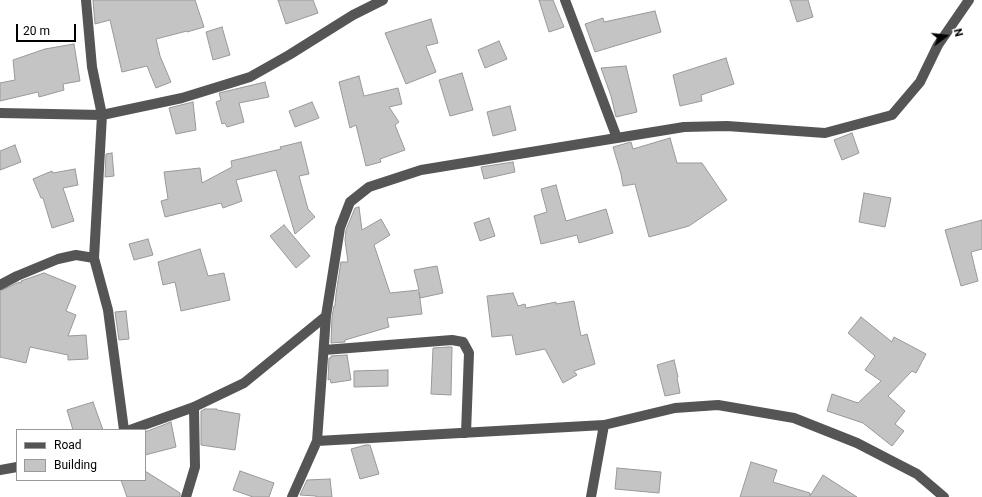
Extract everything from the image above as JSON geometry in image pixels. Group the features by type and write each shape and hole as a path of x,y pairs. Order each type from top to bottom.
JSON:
{"street":[{"path":"86,0 92,67 102,115 94,258 108,310 124,429"},
{"path":"0,113 102,115 182,98 250,77 352,16 383,0"},
{"path":"565,0 617,138"},
{"path":"292,497 317,441 326,316 340,228 350,202 369,187 421,170 684,127 727,126 825,133 892,115 920,82 938,45 969,0"},
{"path":"0,285 16,276 58,259 76,255 94,258"},
{"path":"133,429 194,407 244,383 326,316"},
{"path":"324,350 452,340 463,342 469,353 466,433"},
{"path":"317,441 604,425 675,408 718,404 794,418 857,443 917,474 944,497"},
{"path":"186,497 195,467 194,407"},
{"path":"590,497 604,425"},
{"path":"0,470 16,467"}],"building":[{"path":"93,0 195,0 204,27 156,39 160,56 171,82 156,88 147,66 122,72 110,20 95,24"},
{"path":"278,0 313,0 318,13 286,24"},
{"path":"539,0 553,0 564,27 549,32"},
{"path":"790,0 808,0 813,17 797,22"},
{"path":"655,11 661,32 595,52 585,24 603,18 604,22"},
{"path":"431,19 438,43 426,46 436,72 406,84 385,33"},
{"path":"222,27 230,55 213,60 206,32"},
{"path":"499,41 507,59 485,68 478,50"},
{"path":"74,44 80,81 63,84 64,90 39,97 38,92 0,101 0,83 15,80 13,60 45,49"},
{"path":"726,58 734,84 701,95 702,101 680,106 673,75"},
{"path":"626,66 637,112 616,117 611,96 601,68"},
{"path":"462,73 473,110 450,116 439,80"},
{"path":"359,76 364,96 398,88 402,104 389,107 399,122 395,125 405,150 380,159 381,162 366,166 356,125 350,128 339,82"},
{"path":"265,82 269,97 239,103 244,122 227,127 225,123 222,124 216,102 221,100 219,93"},
{"path":"193,102 196,130 176,134 169,108"},
{"path":"312,102 319,118 295,127 289,111"},
{"path":"510,106 516,130 493,136 487,112"},
{"path":"852,133 859,153 842,160 834,140"},
{"path":"670,138 677,163 702,163 727,200 689,226 649,237 635,184 623,186 613,147 631,142 633,149"},
{"path":"301,142 309,174 299,176 308,209 315,217 295,234 276,170 236,180 242,201 223,208 221,203 165,217 161,201 168,199 164,172 200,168 202,183 232,167 231,161 281,149 280,147"},
{"path":"15,145 21,162 0,170 0,151"},
{"path":"112,153 114,176 105,177 106,154"},
{"path":"513,162 515,172 484,179 481,167"},
{"path":"75,169 78,185 63,188 74,221 52,228 43,198 41,198 33,179 52,171 53,173"},
{"path":"556,185 566,221 606,209 613,233 579,243 577,235 541,244 534,216 547,212 541,189"},
{"path":"864,193 891,198 885,227 859,222"},
{"path":"359,207 362,230 381,219 390,235 374,245 390,293 419,290 414,270 437,266 443,293 420,298 419,292 422,314 387,318 389,327 345,340 345,342 331,343 332,317 341,262 348,262 345,240 346,230 355,208"},
{"path":"489,218 495,236 480,241 474,223"},
{"path":"982,220 982,249 971,252 978,281 961,286 945,230"},
{"path":"284,225 310,256 296,268 270,236"},
{"path":"148,239 153,255 134,260 129,244"},
{"path":"200,249 208,276 224,273 230,300 181,311 175,282 163,285 158,262"},
{"path":"44,273 76,286 66,311 76,315 68,336 86,335 88,359 68,360 68,355 30,347 26,363 0,357 0,291 22,282 21,281"},
{"path":"513,293 518,306 525,304 526,308 556,302 556,304 574,301 581,336 587,334 595,364 574,371 577,375 563,383 545,349 516,355 512,335 492,337 487,296"},
{"path":"126,311 129,339 119,340 115,312"},
{"path":"861,317 892,342 894,337 926,354 916,373 912,371 888,396 905,411 895,424 904,431 892,446 863,423 827,411 832,394 858,403 881,381 865,370 875,356 848,333"},
{"path":"452,347 451,395 431,394 433,348"},
{"path":"347,355 351,380 331,383 330,379 328,380 329,358 331,358 331,356"},
{"path":"674,360 680,393 665,396 657,365"},
{"path":"388,370 388,386 354,387 354,371"},
{"path":"93,402 103,429 73,429 67,410"},
{"path":"205,409 217,409 240,414 235,450 201,445 201,411"},
{"path":"171,422 176,447 146,455 146,432"},
{"path":"370,445 379,474 360,479 351,449"},
{"path":"751,462 777,470 773,482 810,493 810,496 823,475 857,497 740,497"},
{"path":"617,468 661,472 659,493 615,489"},
{"path":"240,471 274,483 269,497 253,497 233,490"},
{"path":"146,472 180,493 180,497 127,497 121,481 146,481"},
{"path":"330,479 332,497 300,495 307,480"}]}
